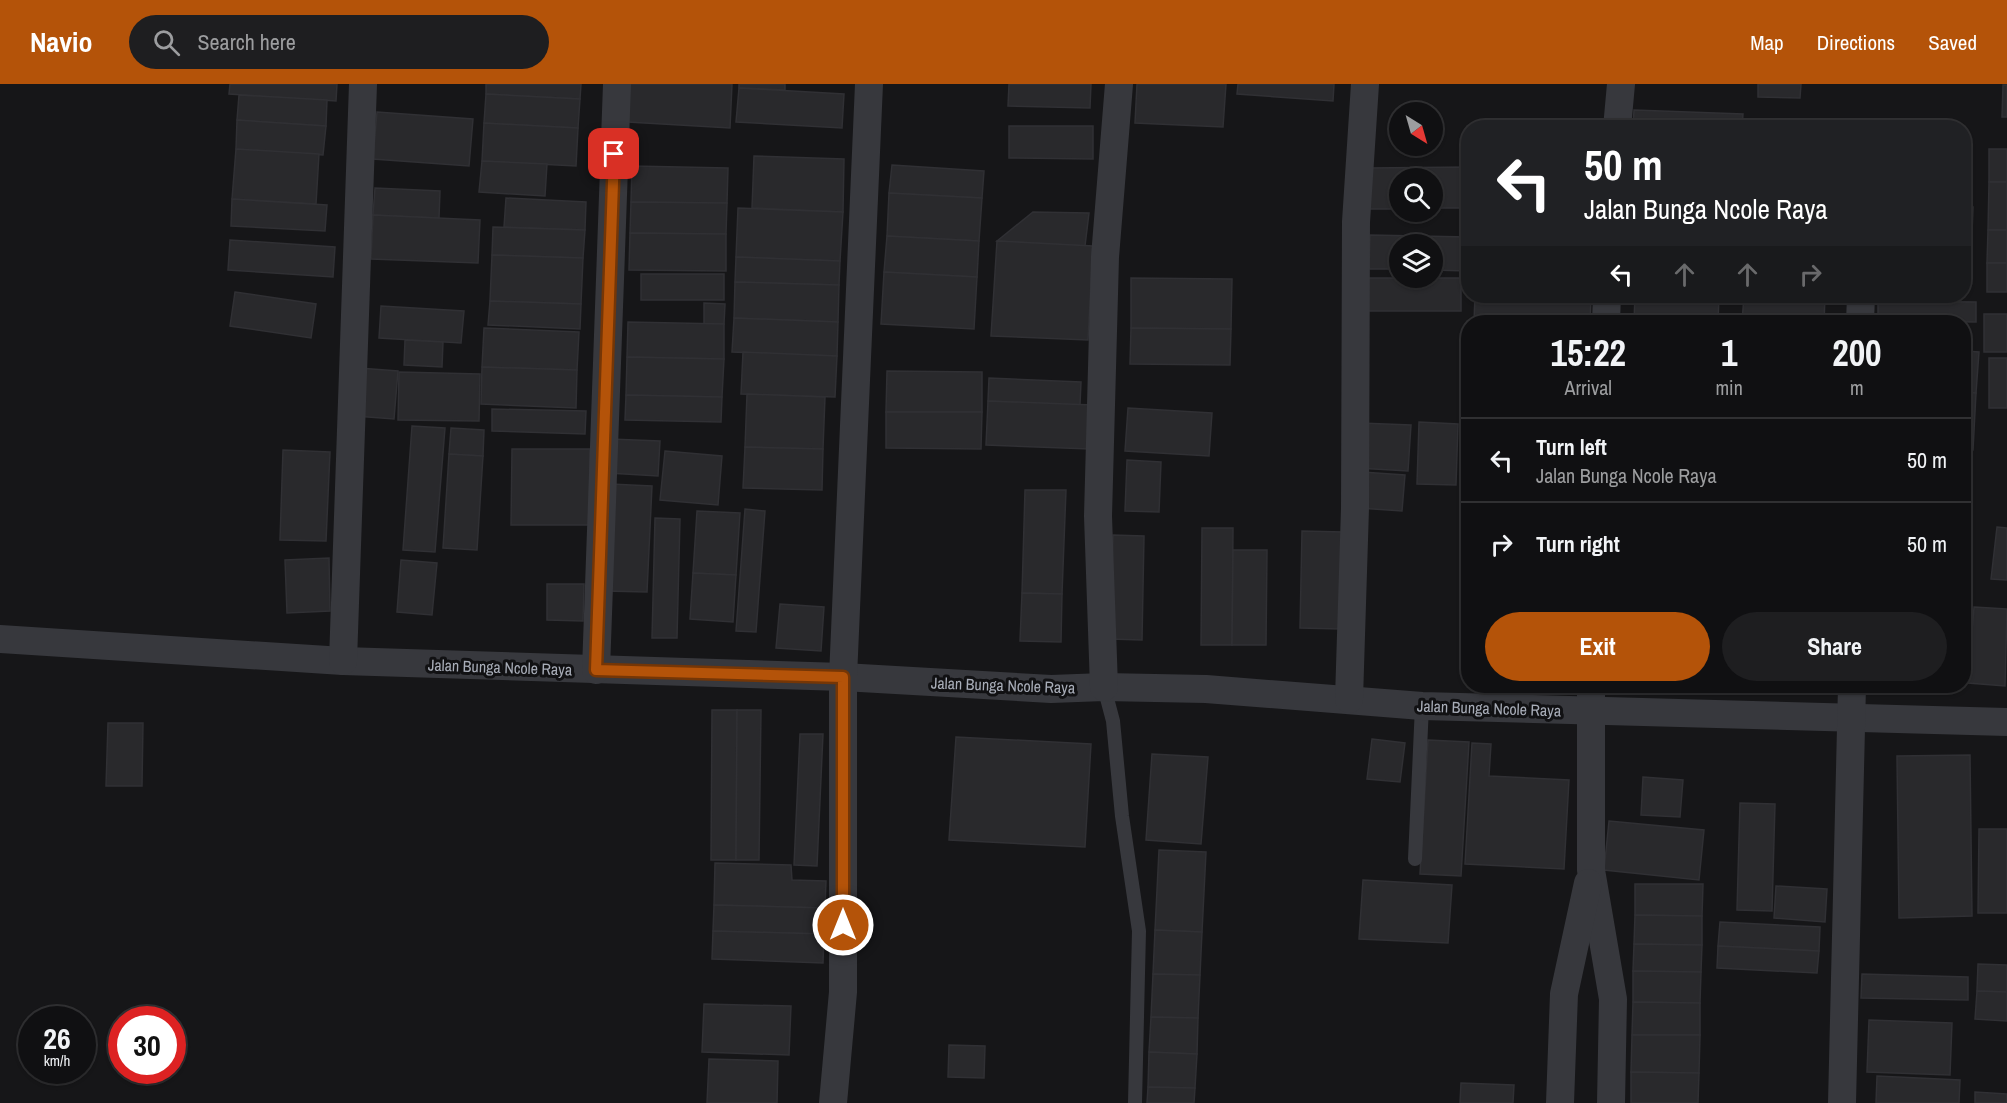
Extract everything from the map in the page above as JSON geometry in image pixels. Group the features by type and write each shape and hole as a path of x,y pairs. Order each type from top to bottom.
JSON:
{"street":[{"path":"343,661 363,84"},
{"path":"596,670 617,84"},
{"path":"833,1103 843,992 843,677 869,84"},
{"path":"1104,687 1098,516 1105,257 1119,84"},
{"path":"1349,699 1355,508 1356,222 1365,84"},
{"path":"1618,120 1621,84"},
{"name":"Jalan Bunga Ncole Raya","path":"0,639 343,661 843,677 1051,690 1104,687 1206,689 1422,706 1590,699 1851,716 2007,722"},
{"path":"1842,1103 1852,693"},
{"path":"1590,699 1591,870 1613,999 1611,1103"},
{"path":"1560,1103 1564,994 1591,870"}],"lane":[{"path":"1104,687 1113,721 1122,816 1139,932 1135,1103"},
{"path":"1415,859 1422,706"}],"building":[{"path":"230,84 337,84 336,101 229,94"},
{"path":"486,84 581,84 580,99 486,94"},
{"path":"630,84 732,84 730,128 628,122"},
{"path":"739,84 785,84 785,90 739,88"},
{"path":"1009,84 1091,84 1090,108 1008,106"},
{"path":"1137,84 1226,84 1223,127 1135,123"},
{"path":"1238,84 1334,84 1333,101 1237,94"},
{"path":"1758,84 1801,84 1800,98 1758,97"},
{"path":"2003,85 2007,85 2007,117 2002,117"},
{"path":"739,88 844,94 842,128 736,122"},
{"path":"486,94 580,99 578,128 484,123"},
{"path":"239,95 327,100 326,126 237,120"},
{"path":"1634,110 1743,114 1743,120 1633,120"},
{"path":"377,112 473,119 469,166 373,159"},
{"path":"237,120 326,126 323,155 236,149"},
{"path":"484,123 578,128 576,166 482,161"},
{"path":"1009,126 1093,126 1093,159 1009,158"},
{"path":"236,149 319,154 316,204 232,199"},
{"path":"1989,149 2007,149 2007,182 1989,182"},
{"path":"754,156 844,159 843,212 752,208"},
{"path":"482,161 547,164 545,196 479,192"},
{"path":"892,165 984,171 982,198 889,193"},
{"path":"632,166 728,168 727,203 631,202"},
{"path":"1461,167 1461,208 1443,208 1443,168 1389,168 1389,209 1368,209 1368,168"},
{"path":"1989,182 2007,182 2007,230 1988,230"},
{"path":"375,188 440,191 439,218 373,215"},
{"path":"889,193 982,198 979,241 887,236"},
{"path":"506,198 586,202 585,230 504,227"},
{"path":"232,199 327,205 325,231 231,226"},
{"path":"631,202 727,203 726,234 630,233"},
{"path":"1971,207 1973,207 1972,232"},
{"path":"738,208 843,212 840,261 736,257"},
{"path":"1033,212 1089,213 1085,246 997,241"},
{"path":"373,215 480,220 478,263 371,259"},
{"path":"493,227 585,230 583,258 492,255"},
{"path":"1988,230 2007,230 2007,263 1987,263"},
{"path":"630,233 726,234 726,271 629,270"},
{"path":"1370,235 1389,235 1389,269 1369,269"},
{"path":"887,236 979,241 977,277 884,272"},
{"path":"1443,236 1461,237 1461,271 1443,270"},
{"path":"230,240 335,247 333,277 228,270"},
{"path":"997,241 1093,246 1088,340 991,336"},
{"path":"492,255 583,258 581,304 490,301"},
{"path":"736,257 840,261 839,285 735,282"},
{"path":"1987,263 2007,263 2007,292 1987,292"},
{"path":"884,272 977,277 974,329 881,324"},
{"path":"641,274 724,274 724,300 641,300"},
{"path":"1131,278 1232,279 1231,329 1131,328"},
{"path":"1364,278 1389,278 1389,288 1443,288 1443,278 1461,278 1461,311 1363,311"},
{"path":"735,282 839,285 838,322 734,318"},
{"path":"235,292 316,304 311,338 230,326"},
{"path":"490,301 581,304 580,329 488,325"},
{"path":"1976,302 1976,322 1971,322 1971,315 1878,315 1878,303"},
{"path":"704,303 725,304 724,324 704,324"},
{"path":"1475,303 1591,303 1590,315 1474,315"},
{"path":"1635,303 1719,303 1718,315 1634,315"},
{"path":"1743,303 1825,303 1824,315 1743,315"},
{"path":"381,306 464,311 461,343 379,338"},
{"path":"1984,314 2007,314 2007,352 1984,352"},
{"path":"734,318 838,322 837,356 732,352"},
{"path":"628,322 724,324 724,359 627,357"},
{"path":"484,328 579,332 577,370 482,367"},
{"path":"1131,328 1231,329 1230,365 1130,364"},
{"path":"405,340 443,342 442,367 404,365"},
{"path":"1971,351 1979,352 1976,393 1971,393"},
{"path":"743,352 837,356 835,397 741,394"},
{"path":"627,357 724,359 722,397 626,395"},
{"path":"1989,358 2007,358 2007,408 1989,408"},
{"path":"482,367 577,370 576,408 481,404"},
{"path":"359,368 398,371 394,419 355,416"},
{"path":"887,371 982,372 982,412 886,412"},
{"path":"399,372 480,374 479,421 398,420"},
{"path":"989,378 1081,382 1080,405 988,401"},
{"path":"1971,393 1976,393 1973,450 1971,450"},
{"path":"747,394 825,397 823,449 745,447"},
{"path":"626,395 722,397 721,422 625,420"},
{"path":"988,401 1092,405 1090,449 986,445"},
{"path":"1128,408 1212,413 1209,456 1125,451"},
{"path":"492,409 586,411 585,434 492,431"},
{"path":"886,412 982,412 981,449 886,448"},
{"path":"1419,422 1458,424 1456,485 1417,484"},
{"path":"1360,423 1411,425 1408,471 1357,468"},
{"path":"412,426 445,428 435,552 403,550"},
{"path":"451,428 484,430 483,456 449,454"},
{"path":"610,439 660,441 658,476 608,473"},
{"path":"745,447 823,449 822,490 743,488"},
{"path":"512,449 590,449 589,525 511,525"},
{"path":"283,450 330,452 326,541 280,540"},
{"path":"665,451 722,456 718,505 660,500"},
{"path":"449,454 483,456 477,550 443,548"},
{"path":"1127,460 1161,462 1159,512 1125,511"},
{"path":"1362,472 1405,475 1402,511 1359,508"},
{"path":"610,484 652,486 647,592 605,591"},
{"path":"1025,490 1066,490 1062,594 1022,593"},
{"path":"745,509 765,511 756,632 736,631"},
{"path":"697,511 740,513 736,575 693,573"},
{"path":"655,518 680,519 677,638 652,638"},
{"path":"1997,527 2007,528 2007,580 1991,579"},
{"path":"1202,528 1233,528 1232,645 1201,645"},
{"path":"1302,531 1343,532 1341,629 1300,628"},
{"path":"1113,535 1144,536 1142,640 1110,639"},
{"path":"1233,550 1267,550 1266,645 1232,645"},
{"path":"329,558 330,611 287,613 285,560"},
{"path":"401,560 437,563 432,615 397,612"},
{"path":"693,573 736,575 733,622 690,619"},
{"path":"547,584 584,584 583,621 547,620"},
{"path":"1022,593 1062,594 1061,642 1020,641"},
{"path":"780,604 824,607 821,651 776,648"},
{"path":"1974,607 2007,609 2005,686 1971,683"},
{"path":"712,710 737,710 736,860 711,860"},
{"path":"737,710 761,710 759,860 736,860"},
{"path":"108,723 143,723 142,786 106,786"},
{"path":"800,734 823,734 817,866 794,865"},
{"path":"956,737 1091,744 1085,847 949,840"},
{"path":"1372,739 1405,743 1400,782 1367,779"},
{"path":"1428,740 1469,742 1461,876 1420,874"},
{"path":"1472,743 1491,744 1489,776 1569,780 1564,869 1465,864"},
{"path":"1152,754 1208,757 1201,844 1146,840"},
{"path":"1970,755 1972,916 1899,918 1897,756"},
{"path":"1643,777 1683,780 1680,817 1641,815"},
{"path":"1740,803 1775,804 1772,911 1737,910"},
{"path":"1609,821 1704,830 1699,880 1604,870"},
{"path":"1979,829 2007,829 2007,913 1978,913"},
{"path":"1159,850 1206,852 1202,932 1155,930"},
{"path":"715,863 791,865 792,880 826,881 825,908 714,905"},
{"path":"1363,880 1452,885 1448,943 1359,939"},
{"path":"1635,884 1703,884 1702,916 1635,915"},
{"path":"1776,886 1827,889 1825,922 1774,918"},
{"path":"714,905 825,908 824,934 713,931"},
{"path":"1635,915 1702,916 1702,945 1634,944"},
{"path":"1720,922 1820,927 1819,951 1718,946"},
{"path":"1155,930 1202,932 1200,975 1153,974"},
{"path":"713,931 824,934 823,963 712,959"},
{"path":"1634,944 1702,945 1701,972 1633,971"},
{"path":"1718,946 1819,951 1817,973 1717,968"},
{"path":"1978,964 2007,965 2007,992 1977,991"},
{"path":"1633,971 1701,972 1700,1003 1633,1002"},
{"path":"1153,974 1200,975 1198,1018 1151,1017"},
{"path":"1862,974 1968,977 1968,1000 1861,998"},
{"path":"1977,991 2007,992 2007,1021 1975,1019"},
{"path":"1633,1002 1700,1003 1700,1035 1632,1035"},
{"path":"704,1004 791,1006 789,1055 702,1052"},
{"path":"1151,1017 1198,1018 1197,1054 1149,1052"},
{"path":"1869,1020 1952,1023 1950,1075 1867,1072"},
{"path":"1632,1035 1700,1035 1699,1073 1631,1072"},
{"path":"949,1045 985,1046 984,1078 948,1077"},
{"path":"1149,1052 1197,1054 1195,1088 1148,1087"},
{"path":"709,1059 778,1061 777,1103 707,1103"},
{"path":"1631,1072 1699,1073 1698,1103 1631,1103"},
{"path":"1877,1076 1960,1080 1959,1103 1876,1103"},
{"path":"1461,1083 1514,1085 1513,1103 1460,1103"},
{"path":"1148,1087 1195,1088 1194,1103 1147,1103"},
{"path":"1975,1092 2007,1094 2007,1103 1975,1103"}],"route":[{"path":"614,154 596,670 843,677 843,925"}]}
